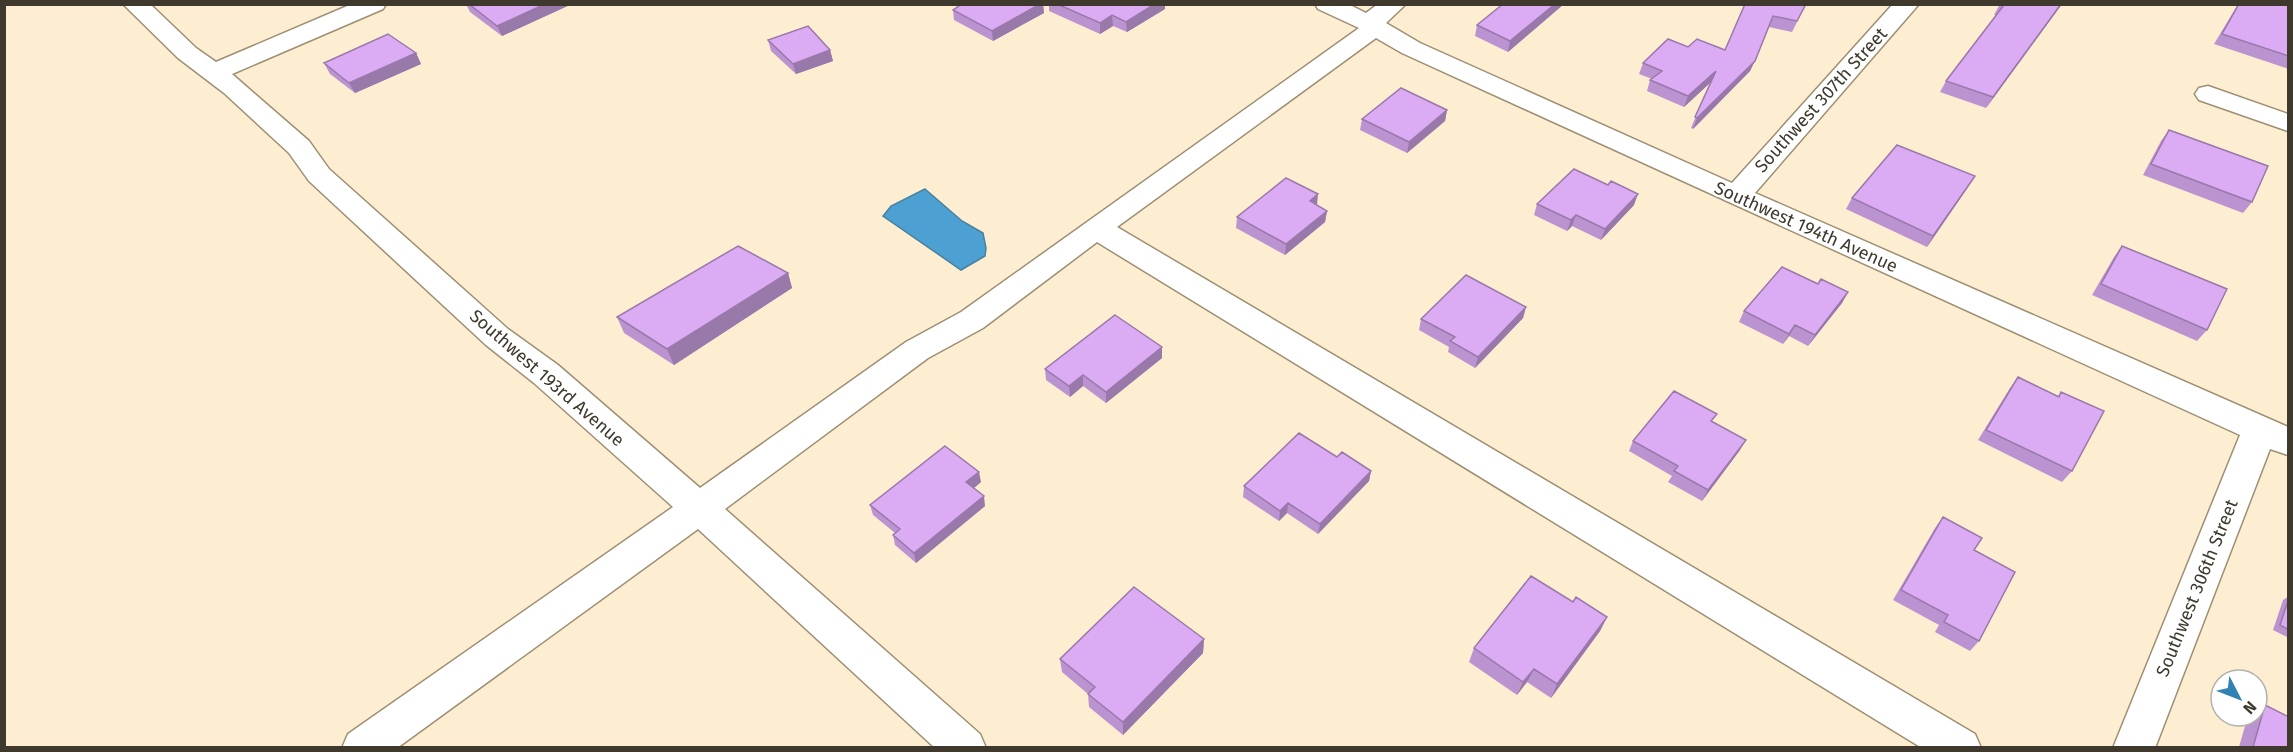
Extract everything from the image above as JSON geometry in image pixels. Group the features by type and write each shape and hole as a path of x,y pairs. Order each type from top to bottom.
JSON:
{"street":[{"name":"Southwest 193rd Avenue","path":"135,4 187,53 233,87 299,147 319,175 497,337 546,374 698,507 965,747"},
{"path":"212,73 374,4"},
{"name":"Southwest 194th Avenue","path":"1328,4 1379,18 1411,48 2274,436"},
{"name":"Southwest 307th Street","path":"1736,196 1907,4"},
{"path":"363,747 917,350 972,320 1379,18"},
{"path":"2208,94 2289,123"},
{"path":"1096,228 1960,747"},
{"name":"Southwest 306th Street","path":"2133,747 2274,436"}],"water":[{"path":"925,189 962,221 983,233 985,256 961,270 883,216 891,206"}],"building":[{"path":"469,4 545,4 497,26"},
{"path":"962,4 1040,4 992,31 953,10"},
{"path":"1057,4 1155,4 1126,22 1112,15 1100,23"},
{"path":"1503,4 1555,4 1510,41 1477,25"},
{"path":"1745,4 1806,4 1797,21 1773,16 1755,61 1697,118 1695,117 1716,71 1688,96 1650,80 1662,71 1643,63 1668,39 1688,47 1697,39 1725,50"},
{"path":"2002,4 2061,4 1993,97 1946,81 2004,5"},
{"path":"2239,4 2289,4 2289,56 2222,34"},
{"path":"808,26 830,50 793,64 768,40"},
{"path":"388,34 416,53 349,83 324,63"},
{"path":"1401,88 1447,110 1409,142 1362,119"},
{"path":"2169,130 2268,166 2252,202 2151,164"},
{"path":"1897,145 1975,176 1933,236 1852,198"},
{"path":"1574,169 1608,185 1611,181 1638,194 1605,229 1576,215 1571,220 1537,204"},
{"path":"1286,178 1318,194 1310,201 1327,211 1286,244 1237,217"},
{"path":"738,246 788,273 667,349 617,317"},
{"path":"2122,246 2227,289 2207,330 2101,284"},
{"path":"1782,267 1818,284 1821,279 1848,292 1815,335 1795,325 1789,334 1744,311"},
{"path":"1466,275 1526,307 1478,357 1450,341 1455,337 1421,319"},
{"path":"1115,315 1162,347 1106,392 1083,375 1069,386 1045,369"},
{"path":"2018,377 2059,397 2061,392 2104,411 2072,471 1986,430"},
{"path":"1674,391 1717,414 1711,421 1746,440 1708,490 1674,471 1678,466 1633,441"},
{"path":"1299,433 1337,457 1342,452 1371,471 1320,524 1288,503 1280,511 1244,486"},
{"path":"945,446 979,472 966,482 984,496 914,553 893,535 900,529 870,505"},
{"path":"1943,517 1982,538 1974,550 2015,572 1979,641 1944,622 1948,615 1901,590"},
{"path":"1531,576 1573,602 1576,597 1607,617 1557,684 1534,669 1523,682 1474,648"},
{"path":"1134,587 1204,639 1123,722 1088,694 1095,687 1060,659"},
{"path":"2289,598 2289,630 2280,625"},
{"path":"2269,707 2289,717 2289,747 2253,747 2258,728 2269,728"}]}
